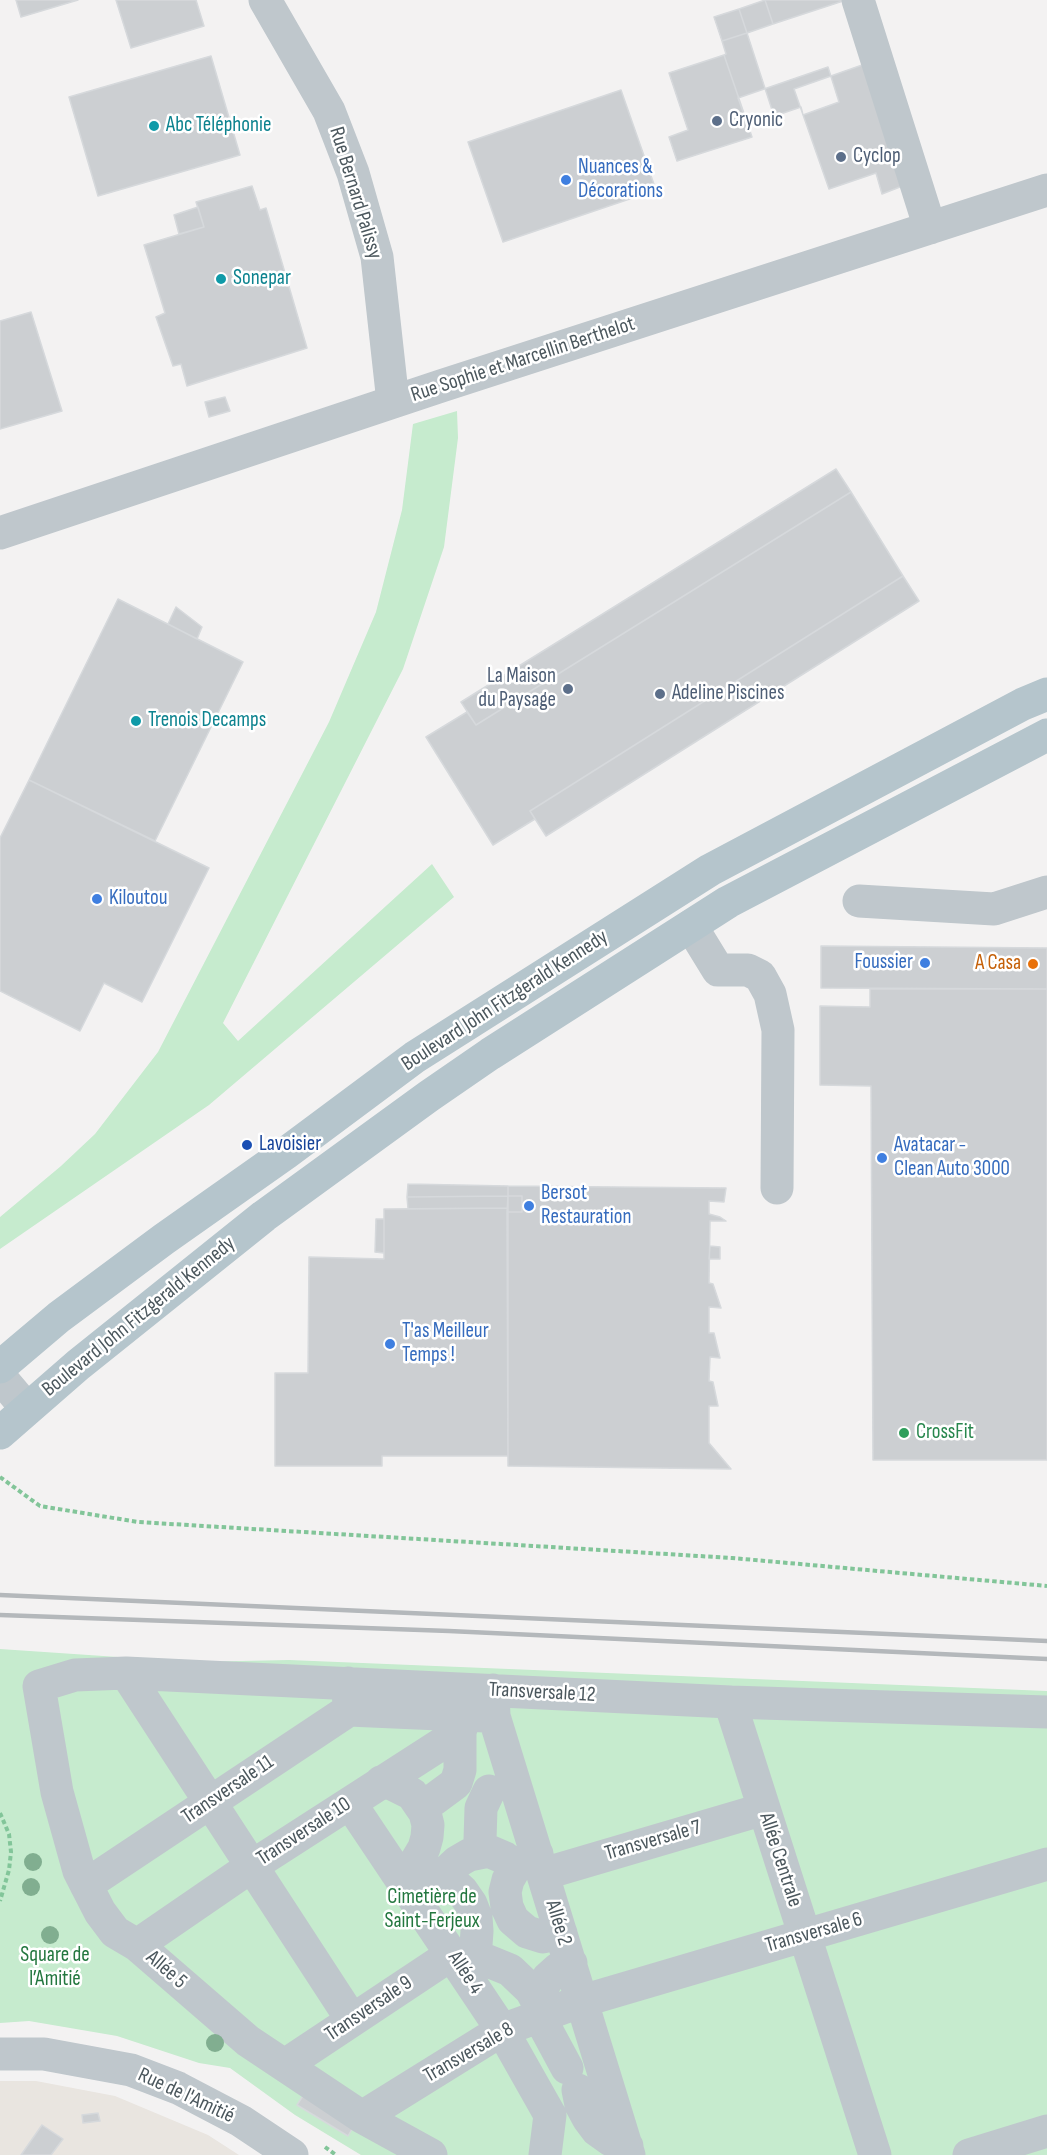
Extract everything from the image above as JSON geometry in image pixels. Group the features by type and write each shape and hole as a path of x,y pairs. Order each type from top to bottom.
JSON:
{"main road":[{"name":"Boulevard John Fitzgerald Kennedy","path":"0,1367 68,1310 415,1057 710,870 1002,715 1047,694"},
{"name":"Boulevard John Fitzgerald Kennedy","path":"0,1433 78,1365 264,1216 490,1054 728,902 1047,735"}],"street":[{"name":"Rue Bernard Palissy","path":"265,0 329,111 353,174 377,258 393,402"},
{"path":"858,0 930,228"},
{"name":"Rue Sophie et Marcellin Berthelot","path":"0,533 393,402 1047,190"},
{"path":"859,901 994,909 1047,892"},
{"path":"691,926 718,970 748,969 760,976 770,994 778,1030 777,1188"},
{"name":"Boulevard John Fitzgerald Kennedy","path":"0,1377 27,1409"},
{"path":"126,1673 349,1696"},
{"path":"126,1673 352,2020"},
{"name":"Allée 5","path":"126,1673 75,1675 39,1686 57,1792 79,1871 100,1912 115,1932 137,1946 248,2041 363,2117 431,2155"},
{"name":"Transversale 12","path":"349,1696 478,1713 730,1702 1047,1713"},
{"name":"Transversale 11","path":"86,1885 210,1801 349,1696"},
{"name":"Allée Centrale","path":"730,1702 875,2155"},
{"path":"419,1802 433,1800 456,1783 478,1713"},
{"name":"Transversale 10","path":"137,1946 252,1866 381,1782 478,1713"},
{"name":"Allée 2","path":"478,1713 502,1787 532,1865 555,1944 582,2001 571,2079 628,2151"},
{"path":"381,1782 402,1788 412,1794 419,1802 428,1825 427,1837 416,1873"},
{"path":"456,1783 471,1789 502,1787"},
{"path":"484,1852 480,1840 481,1808 502,1787"},
{"name":"Allée 4","path":"350,1803 416,1873 502,2030 571,2079 550,2115 545,2155"},
{"name":"Transversale 7","path":"532,1865 764,1809"},
{"path":"416,1873 484,1852 491,1852 532,1865"},
{"name":"Transversale 6","path":"582,2001 1047,1864"},
{"path":"532,1865 507,1880 505,1892 507,1906 513,1920 527,1932 555,1944"},
{"path":"416,1873 450,1880 471,1904 476,1917 476,1945 461,1958"},
{"path":"510,1970 518,1953 555,1944"},
{"path":"539,2010 541,1990 548,1978 558,1969 555,1944"},
{"path":"461,1958 497,1964 510,1970 531,1990 571,2079"},
{"name":"Transversale 9","path":"285,2065 352,2020 461,1958"},
{"name":"Transversale 8","path":"363,2117 502,2030 539,2010 582,2001"},
{"name":"Rue de l'Amitié","path":"0,2054 44,2054 131,2070 178,2088 231,2116 292,2155"},
{"path":"969,2155 1047,2131"}],"path":[{"path":"0,1477 40,1506 138,1522 732,1558 1047,1586"},
{"path":"0,1813 9,1834 11,1852 9,1870 0,1901"}],"shaded area":[{"path":"0,2081 36,2081 115,2096 208,2135 239,2155 0,2155"}],"green space":[{"path":"457,411 458,438 444,547 403,669 223,1023 238,1041 432,864 454,897 209,1105 0,1249 0,1217 95,1134 158,1052 329,722 376,612 402,510 413,424"},
{"name":"Cimetière de Saint-Ferjeux","path":"0,1649 192,1662 289,1660 1047,1691 1047,2155 361,2155 295,2115 230,2068 199,2063 117,2036 29,2021 0,2023"}],"building":[{"path":"16,0 78,0 21,17"},
{"path":"116,0 196,0 204,26 131,48"},
{"path":"765,0 843,0 843,1 773,24"},
{"path":"765,0 773,24 747,33 739,9"},
{"path":"739,9 747,33 722,41 714,17"},
{"path":"747,33 774,116 748,125 724,55 726,54 722,41"},
{"path":"724,55 752,137 677,161 669,137 688,130 669,73"},
{"name":"Abc Téléphonie","path":"211,56 240,155 98,196 69,97"},
{"path":"865,64 905,185 882,194 876,173 829,189 794,89"},
{"path":"828,67 839,102 803,115 801,107 748,125 738,98"},
{"path":"621,90 656,190 503,242 468,142"},
{"name":"Sonepar","path":"252,186 260,210 266,208 307,348 187,386 181,364 173,366 156,317 165,313 144,245 204,227 196,202"},
{"path":"198,207 204,227 179,234 174,215"},
{"path":"31,312 62,411 0,429 0,321"},
{"path":"225,397 230,411 209,417 205,402"},
{"path":"836,469 851,492 476,725 461,702"},
{"path":"851,492 903,576 530,811 535,819 493,845 426,737 467,712 476,725"},
{"path":"903,576 919,601 546,836 530,811"},
{"name":"Trenois Decamps","path":"118,599 243,662 155,841 29,780"},
{"path":"176,607 202,627 197,639 168,624"},
{"name":"Kiloutou","path":"29,780 209,868 142,1002 104,983 80,1031 0,991 0,838"},
{"path":"821,946 1047,948 1047,989 821,988"},
{"path":"870,989 1047,989 1047,1460 873,1460 871,1086 820,1085 820,1006 870,1007"},
{"path":"408,1184 508,1186 508,1196 407,1197"},
{"path":"508,1186 726,1188 724,1202 709,1201 709,1214 726,1221 710,1221 709,1283 713,1284 721,1308 709,1307 709,1333 714,1333 720,1358 710,1357 709,1381 713,1382 718,1406 709,1406 709,1443 731,1469 508,1466 507,1212 522,1212 522,1196 508,1196"},
{"path":"508,1196 508,1208 408,1209 407,1197"},
{"path":"508,1196 522,1196 522,1212 507,1212"},
{"path":"508,1208 508,1456 382,1456 382,1466 275,1466 275,1373 308,1373 309,1257 384,1259 384,1209"},
{"path":"376,1219 384,1219 384,1253 375,1252"},
{"path":"710,1246 720,1247 720,1259 709,1259"},
{"path":"306,2091 356,2122 348,2136 297,2105"},
{"path":"98,2113 100,2121 83,2123 82,2115"},
{"path":"42,2125 63,2139 51,2155 21,2155"}],"railway":[{"path":"0,1595 1047,1641"},
{"path":"0,1615 449,1631 1047,1659"}],"place":[{"name":"Cryonic","path":"717,121"},
{"name":"Abc Téléphonie","path":"154,126"},
{"name":"Cyclop","path":"841,157"},
{"name":"Nuances & Décorations","path":"566,180"},
{"name":"Sonepar","path":"221,279"},
{"name":"La Maison du Paysage","path":"568,689"},
{"name":"Adeline Piscines","path":"660,694"},
{"name":"Trenois Decamps","path":"136,721"},
{"name":"Kiloutou","path":"97,899"},
{"name":"Foussier","path":"925,963"},
{"name":"A Casa","path":"1033,964"},
{"name":"Lavoisier","path":"247,1145"},
{"name":"Avatacar - Clean Auto 3000","path":"882,1158"},
{"name":"Bersot Restauration","path":"529,1206"},
{"name":"T'as Meilleur Temps !","path":"390,1344"},
{"name":"CrossFit","path":"904,1433"}],"park label":[{"name":"Square de l’Amitié","path":"55,1968"}]}
